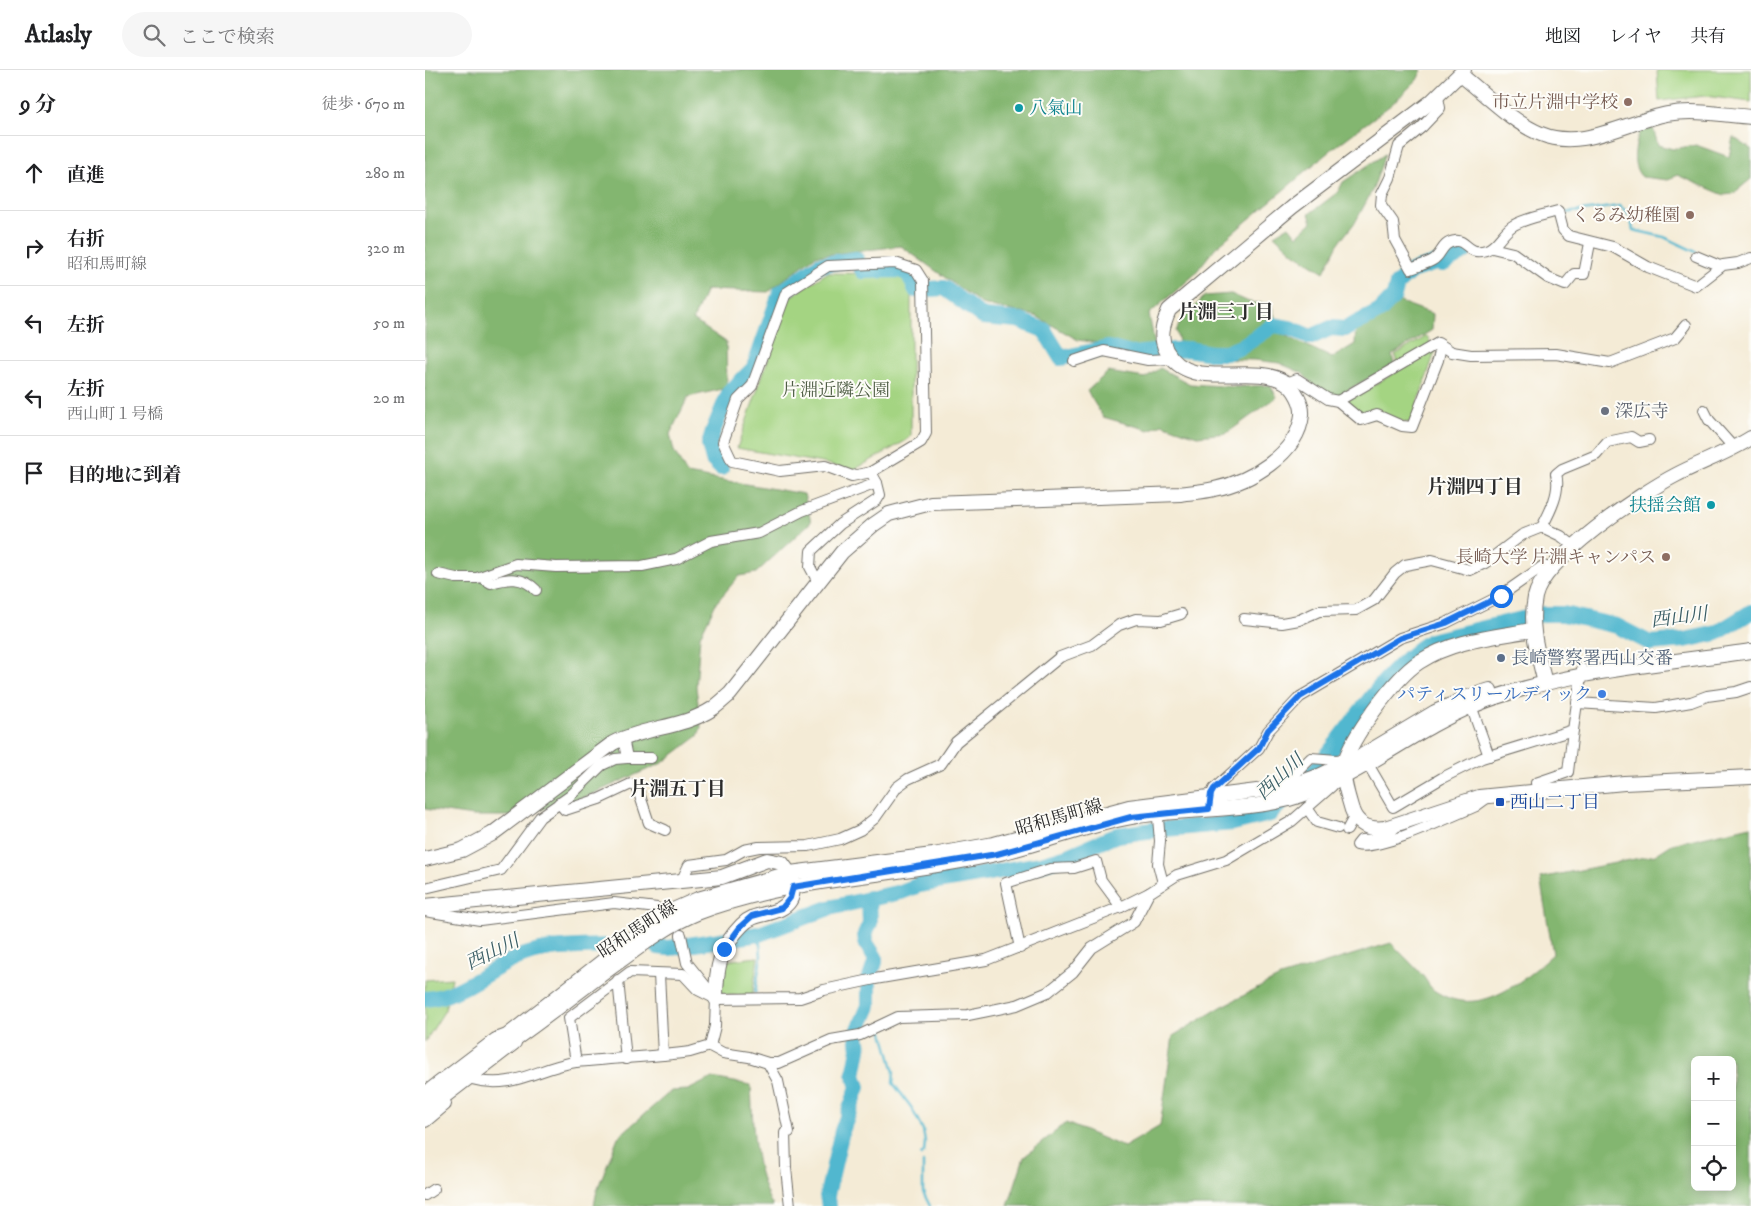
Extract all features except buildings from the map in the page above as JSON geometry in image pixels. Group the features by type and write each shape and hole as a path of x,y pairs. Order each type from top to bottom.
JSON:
{"highway":[{"path":"425,1102 509,1038"},
{"path":"425,1108 509,1038"}],"street":[{"path":"425,859 462,850 492,834 565,777 623,738 693,718 718,704 730,694 853,540 873,524 905,508 931,503 1180,494 1215,489 1257,473 1274,460 1293,440 1301,426 1303,410 1296,394 1287,383 1271,376 1201,374 1184,369 1171,359 1163,344 1162,326 1169,310 1292,207 1438,97 1462,72 1528,128 1542,135 1561,139 1586,138 1667,114 1686,112 1751,117"},
{"path":"1438,97 1440,108 1399,146 1390,178 1382,194 1381,204 1393,222 1395,240 1411,269 1434,260 1445,245 1456,240 1474,252 1492,248 1513,253 1548,278 1565,285 1574,274 1584,274 1590,243"},
{"path":"1492,248 1498,238 1515,224 1559,211 1563,230 1569,236 1590,243 1613,247 1648,267 1696,286 1720,266 1738,263 1751,258"},
{"path":"1696,256 1720,266"},
{"path":"1738,263 1751,268"},
{"path":"895,264 916,270 923,281 926,433 921,442 871,472 852,476 825,466 780,471 732,461 723,442 738,400 752,386 786,293 828,266 895,264"},
{"path":"1338,401 1438,344 1452,352 1471,355 1556,354 1610,363 1675,338 1686,325"},
{"path":"1287,383 1297,379 1328,400 1338,401 1361,420 1377,415 1402,426 1412,427 1438,360 1441,346"},
{"path":"1074,362 1103,351 1148,360 1171,359"},
{"path":"1705,410 1709,420 1734,448"},
{"path":"1245,619 1282,623 1299,620 1319,611 1355,610 1374,600 1395,573 1405,565 1433,560 1470,570 1485,563 1522,535 1543,527 1559,482 1556,474 1562,469 1596,455 1607,442 1631,437 1639,442 1649,440"},
{"path":"1544,678 1532,630 1536,596 1551,568 1612,516 1675,475 1734,448 1751,438"},
{"path":"818,582 810,566 811,551 855,513 877,500 880,495 877,483 871,472"},
{"path":"438,574 455,578 481,577 516,564 556,568 642,566 676,558 711,542 759,533 802,511 877,483"},
{"path":"1543,527 1561,536 1575,547"},
{"path":"1209,803 1214,789 1259,748 1268,730 1300,697 1400,638 1454,619 1501,596 1543,566 1551,568"},
{"path":"481,577 491,583 516,578 530,583 537,590"},
{"path":"681,882 689,865 726,860 744,850 759,846 808,846 840,839 860,830 875,818 897,787 908,779 941,764 956,742 1060,657 1092,645 1119,625 1136,619 1161,620 1181,614"},
{"path":"575,1062 569,1018 630,972 683,974 699,990 716,998 800,998 825,990 869,981 986,960 1121,907 1192,868 1226,860 1292,821 1307,808 1341,765 1351,746 1389,691 1419,662 1445,648 1462,643 1532,630"},
{"name":"昭和馬町線","path":"1582,673 1751,642"},
{"name":"昭和馬町線","path":"1273,796 1289,787 1341,765 1365,759 1438,721 1469,702 1544,678 1751,651"},
{"path":"1536,783 1568,772 1582,673"},
{"path":"1577,703 1656,708 1691,702 1707,696 1736,692 1751,687"},
{"path":"1469,702 1489,756"},
{"path":"1365,759 1393,807 1443,778 1489,756 1573,730"},
{"path":"623,738 627,758"},
{"path":"425,888 501,870 540,817 559,804 602,764 615,759 651,758"},
{"path":"1289,787 1290,778 1311,758 1341,765"},
{"path":"1341,765 1354,817 1363,825 1372,829 1400,824 1466,800 1490,796 1624,783 1751,777"},
{"name":"昭和馬町線","path":"425,1094 495,1040 509,1038 676,923 699,912 793,887 997,854 1131,817 1209,803 1273,796 1321,788 1341,765"},
{"path":"559,804 565,810 599,799 631,784 637,787 649,822 665,830"},
{"path":"1400,824 1383,837 1361,840 1357,845 1384,843 1476,806 1490,796"},
{"path":"1307,808 1317,822 1343,829 1354,817"},
{"path":"1157,813 1160,838 1158,864 1163,883"},
{"name":"昭和馬町線","path":"425,1120 478,1081 505,1052 509,1038 640,932 671,911 698,900 790,873 994,844 1100,814 1157,813"},
{"path":"425,906 681,882 722,877 767,860 782,863 790,873 793,887 790,898 782,908 752,916 741,926 724,949 718,964 715,1026 710,1046"},
{"path":"1019,948 1006,883 1050,870 1074,868 1096,861 1101,880 1121,907"},
{"path":"478,1081 517,1080 554,1066 575,1062 690,1052 710,1046 723,1053 749,1057 768,1063 779,1062 831,1040 857,1035 898,1017 993,1012 1017,1005 1048,992 1073,972 1092,948 1134,922 1149,893"},
{"path":"425,911 480,920 614,903 657,908"},
{"path":"681,935 687,963 716,998"},
{"path":"659,974 663,1055"},
{"path":"618,980 626,1059"},
{"path":"768,1063 778,1081 789,1132 785,1133 790,1206"}],"green space":[{"path":"425,70 1422,70 1417,80 1392,104 1331,150 1215,248 1193,276 1149,314 1156,351 1078,340 1036,316 982,304 901,246 815,256 768,292 706,290 693,320 726,342 727,388 688,397 670,434 674,451 687,474 804,494 811,522 756,573 739,576 716,603 700,636 696,687 701,727 698,736 662,763 581,799 516,816 473,816 425,809"},
{"path":"1657,70 1751,70 1751,102 1705,96 1659,101"},
{"path":"1653,128 1658,145 1673,149 1696,145 1729,157 1733,137 1751,149 1751,179 1733,194 1724,195 1677,175 1668,180 1642,177 1638,172 1635,161 1637,143 1640,131"},
{"path":"1385,154 1373,189 1356,221 1338,244 1324,272 1295,254 1274,235 1289,226 1297,236 1312,222 1309,214 1338,192 1343,182"},
{"name":"片淵近隣公園","path":"827,273 896,274 907,280 911,290 911,435 907,440 852,471 828,464 737,448 790,297"},
{"path":"1231,294 1249,302 1271,304 1280,333 1332,358 1355,344 1356,326 1386,311 1395,300 1433,314 1432,330 1392,355 1394,364 1337,396 1314,386 1302,373 1279,363 1255,360 1206,359 1191,356 1180,345 1176,331 1182,319 1205,296"},
{"path":"1427,336 1435,352 1411,423 1362,417 1344,402 1398,371 1395,355"},
{"path":"1160,368 1190,384 1237,387 1270,385 1277,397 1227,433 1197,436 1162,424 1149,430 1103,417 1087,391 1108,372 1145,378"},
{"path":"1751,826 1751,1206 1008,1206 1024,1157 1066,1123 1124,1147 1160,1126 1173,1036 1221,1007 1280,977 1391,943 1423,976 1433,990 1451,999 1468,1001 1499,994 1528,976 1553,954 1540,878 1655,855 1672,844"},
{"path":"758,957 752,996 720,995 723,961"},
{"path":"452,978 445,1010 425,1042 425,980"},
{"path":"712,1078 751,1085 755,1147 761,1178 773,1206 594,1206 597,1190 618,1137 671,1091 688,1090"}],"waterway":[{"path":"1565,213 1620,206 1630,215 1633,230 1664,237 1696,252"},
{"path":"721,468 713,460 709,444 729,393 754,368 780,293 819,265 856,259 863,271 898,270 908,273 916,290 944,288 983,317 1018,320 1044,330 1061,358 1108,348 1131,354 1188,349 1211,353 1226,353 1241,347 1274,325 1290,328 1311,337 1331,328 1345,329 1380,311 1394,296 1397,284 1411,271 1436,263 1443,264 1464,252"},
{"name":"西山川","path":"658,947 669,948 759,934 829,908 901,892 919,885 1041,864 1068,856 1117,835 1233,823 1270,814 1321,763 1371,697 1398,666 1430,641 1543,614 1563,614 1617,626 1650,643 1685,640 1717,633 1751,612"},
{"path":"829,1206 827,1195 842,1131 858,1087 854,1075 859,1049 857,1034 869,1006 869,980 875,962 875,957 866,943 865,934 870,923 869,898"},
{"path":"755,993 761,956 759,934"},
{"name":"西山川","path":"425,999 451,993 512,960 535,952 556,948 609,946"},
{"path":"882,1029 894,1072 893,1083 911,1107 923,1130 925,1142 924,1152 921,1155"},
{"path":"923,1163 923,1192 930,1206"}],"place":[{"name":"市立片淵中学校","path":"1628,102"},
{"name":"八氣山","path":"1019,108"},
{"name":"くるみ幼稚園","path":"1690,215"},
{"name":"深広寺","path":"1605,411"},
{"name":"扶揺会館","path":"1711,505"},
{"name":"長崎大学 片淵キャンパス","path":"1666,557"},
{"name":"長崎警察署西山交番","path":"1501,658"},
{"name":"パティスリールディック","path":"1602,694"},
{"name":"西山二丁目","path":"1500,802"}],"district":[{"name":"片淵三丁目","path":"1226,311"},
{"name":"片淵四丁目","path":"1475,486"},
{"name":"片淵五丁目","path":"678,788"}],"route":[{"path":"724,949 741,926 752,916 782,908 790,898 793,887 997,854 1131,817 1209,809 1211,794 1214,789 1259,748 1268,730 1300,697 1322,682 1400,638 1446,623 1501,596"}]}
